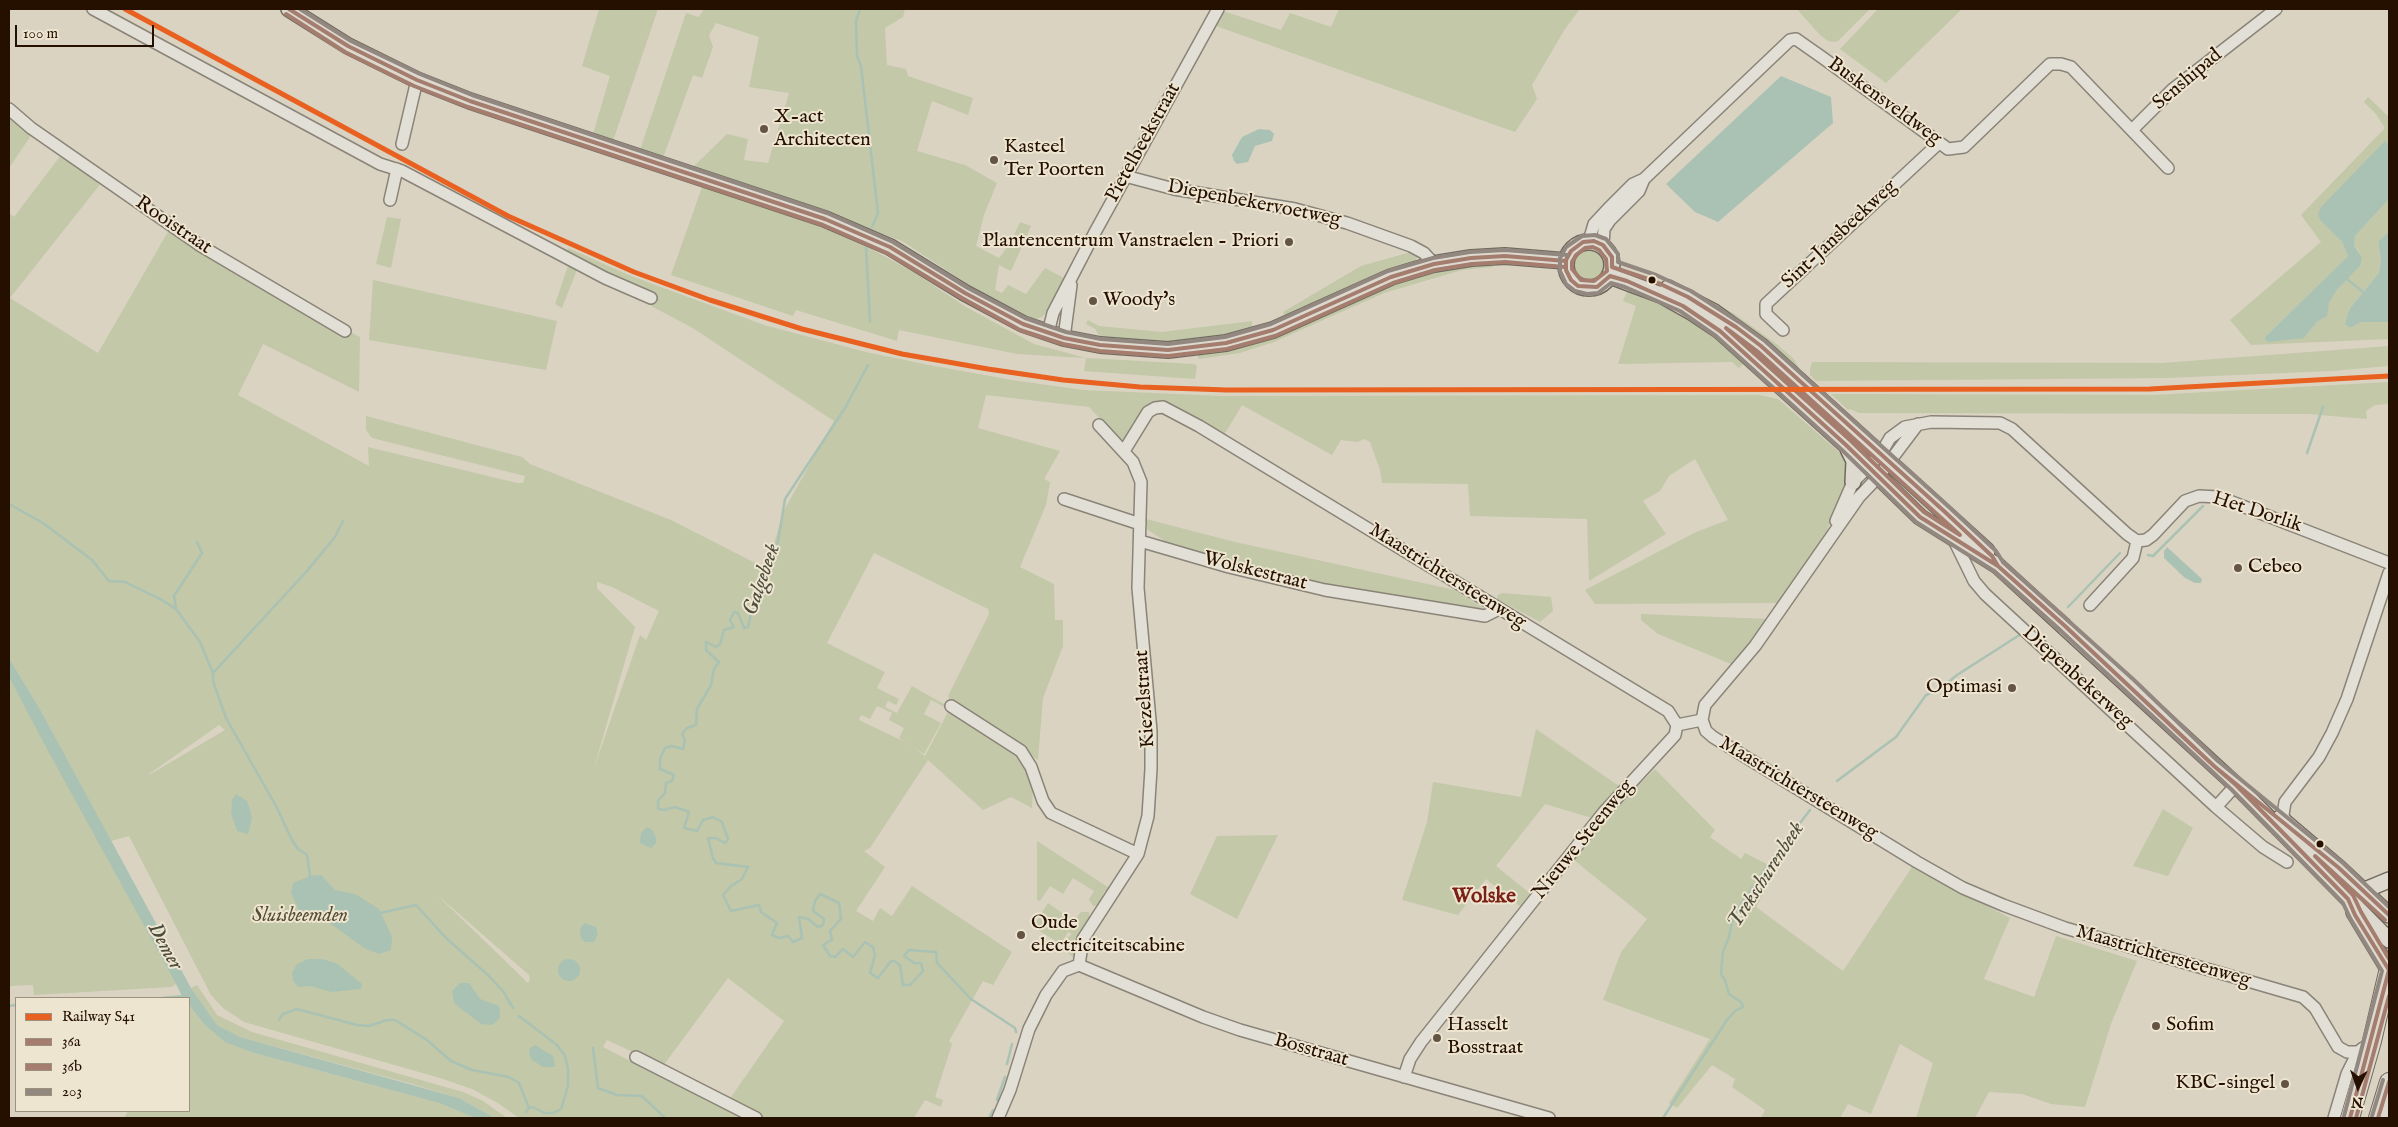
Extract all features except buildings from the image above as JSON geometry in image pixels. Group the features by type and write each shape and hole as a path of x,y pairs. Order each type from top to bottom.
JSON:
{"highway":[{"path":"2350,1118 2372,1041 2389,969"},
{"path":"2378,1118 2389,1082"}],"main road":[{"path":"289,9 348,46 417,80 470,102 756,194 873,239 965,294 1023,324 1064,338 1100,345 1168,350 1226,343 1273,330 1391,277 1434,264 1505,256 1566,261"},
{"path":"1596,243 1612,257 1611,271 1597,287 1583,287 1575,283 1569,276 1566,261 1574,247 1596,243"},
{"name":"Diepenbekerweg","path":"1611,271 1693,312 1720,331 1846,445 1920,517 1998,566 2236,785 2389,940"},
{"name":"Diepenbekerweg","path":"1611,271 1654,281 1688,297 1736,327 1782,364 1992,556 1998,566"},
{"path":"1846,445 1854,461 1853,482"},
{"name":"Diepenbekerweg","path":"2236,785 2250,792 2365,890 2389,915"},
{"path":"2365,890 2389,880"},
{"path":"2348,900 2355,915 2389,969"}],"street":[{"path":"93,9 380,164 397,169 605,278 651,298"},
{"name":"Pietelbeekstraat","path":"1048,333 1053,313 1125,176 1218,9"},
{"name":"Senshipad","path":"2133,129 2173,89 2276,9"},
{"name":"Buskensveldweg","path":"1596,243 1610,220 1639,191 1644,179 1790,40 1796,39 1948,149 1964,147 2050,64 2061,64 2071,67 2133,129 2168,168"},
{"path":"402,144 417,80"},
{"name":"Rooistraat","path":"9,109 31,128 201,246 345,331"},
{"name":"Sint-Jansbeekweg","path":"1783,330 1766,314 1766,304 1939,143"},
{"path":"390,200 397,169"},
{"name":"Diepenbekervoetweg","path":"1125,176 1174,189 1295,209 1347,223 1411,246 1424,253 1434,264"},
{"name":"Pietelbeekstraat","path":"1064,338 1072,278"},
{"name":"Maastrichtersteenweg","path":"1124,451 1148,412 1155,408 1163,407 1199,426 1668,711 1677,725 1702,720 1706,731 1713,737 1964,888 2065,928 2302,997 2315,1008 2338,1047 2347,1052 2358,1052"},
{"path":"1702,720 1705,705 1779,615 1828,539 1859,497 1873,472 1918,424 2000,424 2012,429 2136,541 2133,558 2090,605"},
{"path":"1099,425 1124,451 1136,468 1141,482 1140,541"},
{"path":"1828,539 1853,482 1873,472"},
{"name":"Het Dorlik","path":"2136,541 2146,540 2154,535 2184,501 2199,496 2219,496 2389,563"},
{"path":"1064,500 1140,524"},
{"name":"Diepenbekerweg","path":"1953,538 1974,581 1985,594 2216,806 2263,847 2287,862"},
{"name":"Wolskestraat","path":"1140,541 1229,567 1326,590 1485,616 1499,609"},
{"name":"Kiezelstraat","path":"1079,965 1083,939 1138,854 1148,816 1151,731 1138,588 1140,541"},
{"path":"2286,823 2282,815 2284,802 2319,756 2332,733 2347,699 2389,573"},
{"path":"951,706 1021,750 1031,767 1043,801 1051,813 1138,854"},
{"name":"Nieuwe Steenweg","path":"1404,1077 1410,1059 1421,1042 1604,812 1675,735 1677,725"},
{"path":"2216,806 2236,785"},
{"path":"998,1118 1010,1090 1029,1029 1046,995 1063,971 1079,965"},
{"name":"Bosstraat","path":"1079,965 1202,1017 1240,1030 1549,1118"},
{"path":"2334,1118 2347,1074 2358,1052 2372,1041"},
{"path":"636,1057 756,1118"}],"green space":[{"path":"599,9 658,9 613,141 593,134 610,76 582,66"},
{"path":"704,9 905,9 903,17 885,28 887,65 906,69 908,76 973,98 968,115 932,101 917,151 965,165 997,183 984,215 976,246 999,258 1010,244 1020,222 1031,226 1011,271 999,265 995,290 1002,293 1008,285 1026,294 1045,268 1066,279 1050,308 1042,317 1036,319 1016,313 992,300 902,241 692,168 727,134 748,139 744,160 768,163 789,93 749,87 759,37 716,23 709,35 713,47 702,78 693,75 663,158 640,150 686,13 699,17"},
{"path":"1339,9 1580,9 1565,29 1532,85 1537,99 1515,132 1216,26 1223,11 1281,30 1290,13 1331,27"},
{"path":"1797,9 1870,9 1838,41 1834,42 1828,41 1820,35"},
{"path":"1878,9 1962,9 1886,83 1840,49"},
{"path":"2368,97 2389,117 2389,146 2385,142 2321,221 2342,242 2348,256 2264,338 2304,338 2317,322 2326,316 2329,303 2337,290 2360,266 2359,251 2354,245 2355,236 2389,199 2389,232 2378,243 2381,260 2379,273 2350,308 2347,322 2350,328 2361,322 2389,322 2389,339 2251,345 2230,320 2321,242 2301,215 2385,128 2376,114 2364,102"},
{"path":"9,114 28,131 30,137 9,168"},
{"name":"Sluisbeemden","path":"61,155 102,182 10,298 98,353 169,230 286,300 360,337 359,392 263,344 238,395 369,466 368,447 517,483 523,483 525,476 372,438 366,430 366,416 522,457 530,464 671,520 767,569 783,512 834,421 691,327 651,306 654,297 565,254 568,248 631,276 764,325 866,352 929,365 1012,380 1083,390 1223,396 1759,395 1778,399 1839,452 1850,465 1851,472 1826,533 1779,603 1595,604 1585,590 1696,532 1728,520 1695,459 1669,476 1660,491 1643,501 1666,534 1589,581 1587,519 1470,516 1468,484 1382,483 1380,470 1370,442 1365,439 1357,442 1341,440 1332,455 1242,405 1224,435 1182,410 1161,404 1126,439 1120,440 1089,407 986,395 978,428 1060,451 1044,479 1050,482 1046,505 1020,567 1054,584 1055,620 1063,620 1063,646 1043,698 1038,760 954,702 950,702 948,696 989,614 988,609 874,553 827,643 885,672 877,688 899,699 896,705 888,701 885,707 897,713 912,686 949,707 948,709 931,700 924,714 941,723 924,754 913,747 925,756 949,710 1016,753 1024,762 1033,786 1032,808 1011,797 983,810 928,760 870,848 864,851 885,867 856,911 873,921 880,908 892,916 912,886 1012,952 993,985 983,981 949,1041 952,1044 935,1097 943,1100 941,1107 925,1100 914,1118 763,1118 729,1100 784,1021 728,978 663,1066 607,1040 603,1047 741,1118 519,1118 498,1103 472,1089 440,1078 244,1022 223,1008 211,995 129,836 111,841 41,711 9,658 9,213 14,217","holes":["597,582 612,587 659,611 646,640 640,635 593,771 635,627 597,588","877,706 892,713 889,720 904,728 899,738 907,743 859,720 861,715 870,719","219,725 225,730 149,775","435,893 529,975 528,983"]},
{"path":"702,187 754,203 851,238 915,273 966,307 1034,344 1086,358 1017,354 899,330 897,341 796,310 793,316 671,275"},
{"path":"387,217 401,219 391,268 376,264"},
{"path":"1589,250 1600,254 1604,265 1600,276 1589,280 1578,276 1574,265 1578,254"},
{"path":"1411,252 1416,254 1417,258 1413,263 1311,308 1301,307 1285,316 1283,312 1361,266"},
{"path":"1492,262 1493,267 1462,270 1384,293 1274,342 1240,353 1199,359 1197,354 1238,347 1386,285 1447,267"},
{"path":"569,263 578,267 562,308 555,304"},
{"path":"373,280 557,321 546,370 369,340"},
{"path":"1629,287 1687,315 1747,360 1739,368 1732,362 1618,364 1636,306 1623,301"},
{"path":"1688,289 1733,313 1775,343 1793,358 1802,373 1793,371 1690,293"},
{"path":"1088,320 1099,326 1162,332 1252,321 1252,330 1217,339 1154,342 1100,337 1095,329 1086,324"},
{"path":"2389,346 2389,366 2332,371 2166,378 1816,381 1810,375 1812,362 2162,363"},
{"path":"1086,358 1195,364 1197,367 1195,379 1084,371"},
{"path":"2389,382 2389,404 2375,405 2366,411 2367,419 2308,414 1859,413 1848,410 1831,394 2152,395"},
{"path":"1146,519 1235,542 1455,590 1486,610 1484,612 1327,585 1207,556 1169,544 1147,529"},
{"path":"1502,593 1551,597 1553,611 1540,622 1497,599 1498,595"},
{"path":"1641,614 1770,619 1736,666 1658,634 1641,620"},
{"path":"9,677 176,984 171,987 34,995 33,985 9,986"},
{"path":"1536,729 1619,786 1592,818 1545,804 1496,866 1532,895 1522,908 1486,879 1458,915 1402,900 1427,822 1433,782 1521,797"},
{"path":"1655,769 1715,830 1710,837 1741,859 1745,853 1777,869 1756,907 1843,971 1912,867 2010,918 1984,979 2034,997 2056,936 2137,961 2111,1024 2085,1107 2051,1104 2022,1094 1989,1092 1975,1118 1916,1118 1933,1063 1900,1044 1871,1114 1848,1104 1840,1118 1761,1118 1765,1110 1732,1087 1735,1079 1712,1065 1677,1108 1669,1103 1710,1039 1603,1000 1621,952 1647,919 1574,860 1623,800"},
{"path":"2163,809 2193,828 2168,876 2133,866"},
{"path":"1278,835 1237,919 1190,894 1217,836"},
{"path":"1037,841 1111,889 1108,893 1105,891 1100,905 1093,906 1089,899 1094,891 1073,878 1063,894 1050,886 1040,901 1037,900"},
{"path":"1048,903 1074,921 1081,912 1089,912 1090,920 1077,940 1075,959 1068,953 1074,944 1066,939 1072,934 1068,932 1061,944 1033,927"},
{"path":"197,985 217,1015 252,1032 463,1092 483,1101 507,1118 495,1118 459,1098 240,1037 217,1025 191,988"},
{"path":"190,1006 204,1024 254,1053 439,1103 475,1118 124,1118 127,1112 190,1112"}],"water":[{"path":"1781,76 1831,97 1833,123 1718,222 1695,212 1666,184"},
{"path":"1259,129 1270,130 1274,134 1272,141 1255,146 1248,162 1237,164 1232,155 1242,137"},
{"path":"2385,141 2389,146 2389,199 2355,236 2354,245 2362,258 2360,266 2337,290 2329,303 2327,316 2317,322 2304,338 2268,342 2264,338 2348,256 2342,242 2321,221 2318,214 2321,207"},
{"path":"2389,232 2389,322 2361,322 2350,328 2345,324 2350,308 2379,273 2381,260 2378,242"},
{"path":"2167,547 2202,579 2201,583 2195,583 2185,578 2164,558 2164,551"},
{"name":"Demer","path":"9,658 41,711 191,988 217,1025 240,1037 459,1098 495,1118 475,1118 439,1103 254,1053 225,1042 204,1024 190,1006 190,997 182,997 9,677"},
{"path":"236,794 247,801 250,810 252,819 248,834 237,831 231,813 232,800"},
{"path":"647,827 653,831 656,838 656,843 651,848 640,843 641,833"},
{"path":"321,875 335,890 355,894 379,909 392,937 391,950 379,954 364,948 331,924 310,917 299,910 291,893 293,883 310,876"},
{"path":"584,923 596,927 598,934 594,942 585,942 581,938 580,929"},
{"path":"308,959 322,959 336,963 362,984 361,989 331,992 311,986 299,987 293,981 292,973 297,964"},
{"path":"569,959 579,966 580,970 573,980 569,981 559,974 558,970 565,960"},
{"path":"460,983 469,983 480,999 499,1006 500,1018 492,1025 481,1024 454,1003 452,991"},
{"path":"535,1045 553,1056 555,1067 543,1067 532,1060 529,1054 530,1048"}],"waterway":[{"name":"Galgebeek","path":"860,9 856,21 857,56 861,66 878,213 872,227"},
{"name":"Galgebeek","path":"866,248 870,321"},
{"path":"2347,279 2363,292"},
{"name":"Galgebeek","path":"868,365 845,408 785,499 778,542 757,587 748,627 744,628 738,613 734,612 730,620 734,627 724,630 720,644 716,647 706,642 706,650 719,662 714,669 711,685 697,709 696,725 687,728 682,734 685,740 683,749 672,746 665,748 660,759 660,769 674,775 672,781 666,783 665,793 658,801 658,809 664,810 675,807 689,812 684,828 697,831 703,820 713,817 722,822 728,839 725,843 716,838 708,838 713,858 716,863 748,867 742,879 731,886 723,895 731,911 759,905 761,912 777,923 772,935 779,938 788,936 793,942 802,938 799,917 808,919 818,927 823,925 824,919 813,911 815,901 820,894 839,903 841,919 830,931 832,940 823,945 830,956 835,957 843,949 853,957 865,942 873,947 875,955 870,973 878,978 891,961 894,961 900,965 903,985 910,985 923,971 921,963 914,963 904,956 909,950 936,952 937,963 971,999 1015,1028 1016,1032"},
{"name":"Trekschurenbeek","path":"2307,453 2323,407"},
{"path":"9,504 43,523 92,560 109,581 125,582 176,609 200,642 213,673"},
{"name":"Trekschurenbeek","path":"2148,555 2153,556 2203,506"},
{"path":"310,876 307,855 298,849 292,840 276,806 226,718 213,681 213,673 307,571 335,537 343,521"},
{"path":"176,609 174,596 202,553 197,542"},
{"name":"Trekschurenbeek","path":"2068,607 2120,553"},
{"name":"Trekschurenbeek","path":"1837,781 1896,737 1926,695 1940,689 1957,675 2021,634"},
{"name":"Trekschurenbeek","path":"1663,1118 1727,1020 1735,1011 1743,1007 1741,1002 1729,994 1721,974 1723,952 1732,922 1739,907 1771,861 1810,810"},
{"path":"380,913 416,905 447,939 489,976 503,991 513,1008"},
{"path":"174,997 185,996"},
{"path":"9,1006 15,1005"},
{"path":"279,1020 283,1014 297,1009 357,1025 369,1026 387,1020 395,1020 427,1040 451,1061 472,1070 509,1077 519,1083 529,1108"},
{"path":"519,1016 557,1045 565,1056 568,1069 568,1086 561,1109 553,1113 544,1113 533,1107 529,1108 526,1112"},
{"name":"Galgebeek","path":"1007,1064 1012,1044"},
{"path":"593,1048 598,1088 617,1095 642,1096 665,1118"},
{"name":"Galgebeek","path":"997,1100 1005,1077"},
{"name":"Galgebeek","path":"989,1118 993,1110"}],"rail line":[{"name":"S41","path":"125,9 508,216 634,272 710,300 802,329 902,354 988,369 1063,380 1140,387 1227,390 2150,389 2389,376"}],"transit line":[{"name":"36a","path":"289,9 348,46 417,80 470,101 825,219 890,247 965,293 1023,324 1064,338 1100,345 1168,350 1226,343 1273,330 1391,277 1434,264 1471,258 1505,256 1566,261"},
{"name":"203","path":"300,9 351,41 420,74 472,95 827,213 893,242 968,288 1025,318 1066,332 1101,339 1168,344 1225,337 1271,324 1388,271 1433,258 1470,252 1505,250 1567,255"},
{"name":"36b","path":"286,14 345,52 414,86 468,107 823,225 887,253 1020,330 1063,344 1100,351 1168,356 1227,349 1275,336 1393,283 1435,270 1472,264 1505,262 1565,267"},
{"name":"203","path":"2344,1116 2382,971 2343,903 2232,790 2061,631 1994,571 1916,522 1842,450 1716,336 1680,311 1625,287 1611,283 1598,293 1587,294 1575,291 1566,284 1560,271 1560,258 1566,247 1582,236 1595,235 1606,239 1618,254 1618,262 1656,275 1691,291 1765,341 1949,507 1996,551 2003,562 2134,680 2218,761 2343,863 2389,907"},
{"name":"36a","path":"1594,241 1603,245 1612,257 1612,267 1654,281 1688,297 1736,327 1761,346 1945,512 1992,556 1998,566 1920,517 1846,445 1720,331 1683,306 1627,281 1610,276 1597,287 1578,286 1571,280 1566,270 1566,260 1571,251 1583,242 1594,241"},
{"name":"36b","path":"1593,247 1599,250 1606,259 1607,271 1594,281 1581,280 1572,269 1572,262 1576,255 1585,248 1593,247"},
{"name":"36b","path":"1726,328 1757,351 1960,535 1924,512 1850,440 1726,328"},
{"name":"36b","path":"2003,562 2069,621"},
{"name":"36a","path":"1998,566 2065,626"},
{"name":"36b","path":"1994,571 2061,631"},
{"name":"36a","path":"2065,626 2214,766"},
{"name":"36a","path":"2065,626 2214,766"},
{"name":"36a","path":"2214,766 2339,868 2389,915"},
{"name":"36a","path":"2214,766 2236,785 2348,899 2355,915 2389,970 2350,1118"},
{"name":"36b","path":"2385,920 2315,856 2353,895 2389,959"},
{"name":"36b","path":"2356,1118 2389,996"},
{"name":"203","path":"2372,1116 2383,1080"},
{"name":"36a","path":"2378,1118 2389,1082"}],"place":[{"name":"X-act Architecten","path":"764,129"},
{"name":"Kasteel Ter Poorten","path":"994,160"},
{"name":"Plantencentrum Vanstraelen - Priori","path":"1289,242"},
{"name":"Woody's","path":"1093,301"},
{"name":"Cebeo","path":"2238,568"},
{"name":"Optimasi","path":"2012,688"},
{"name":"Oude electriciteitscabine","path":"1021,935"},
{"name":"Sofim","path":"2156,1026"},
{"name":"Hasselt Bosstraat","path":"1437,1038"},
{"name":"KBC-singel","path":"2285,1084"}],"district":[{"name":"Wolske","path":"1484,898"}]}
